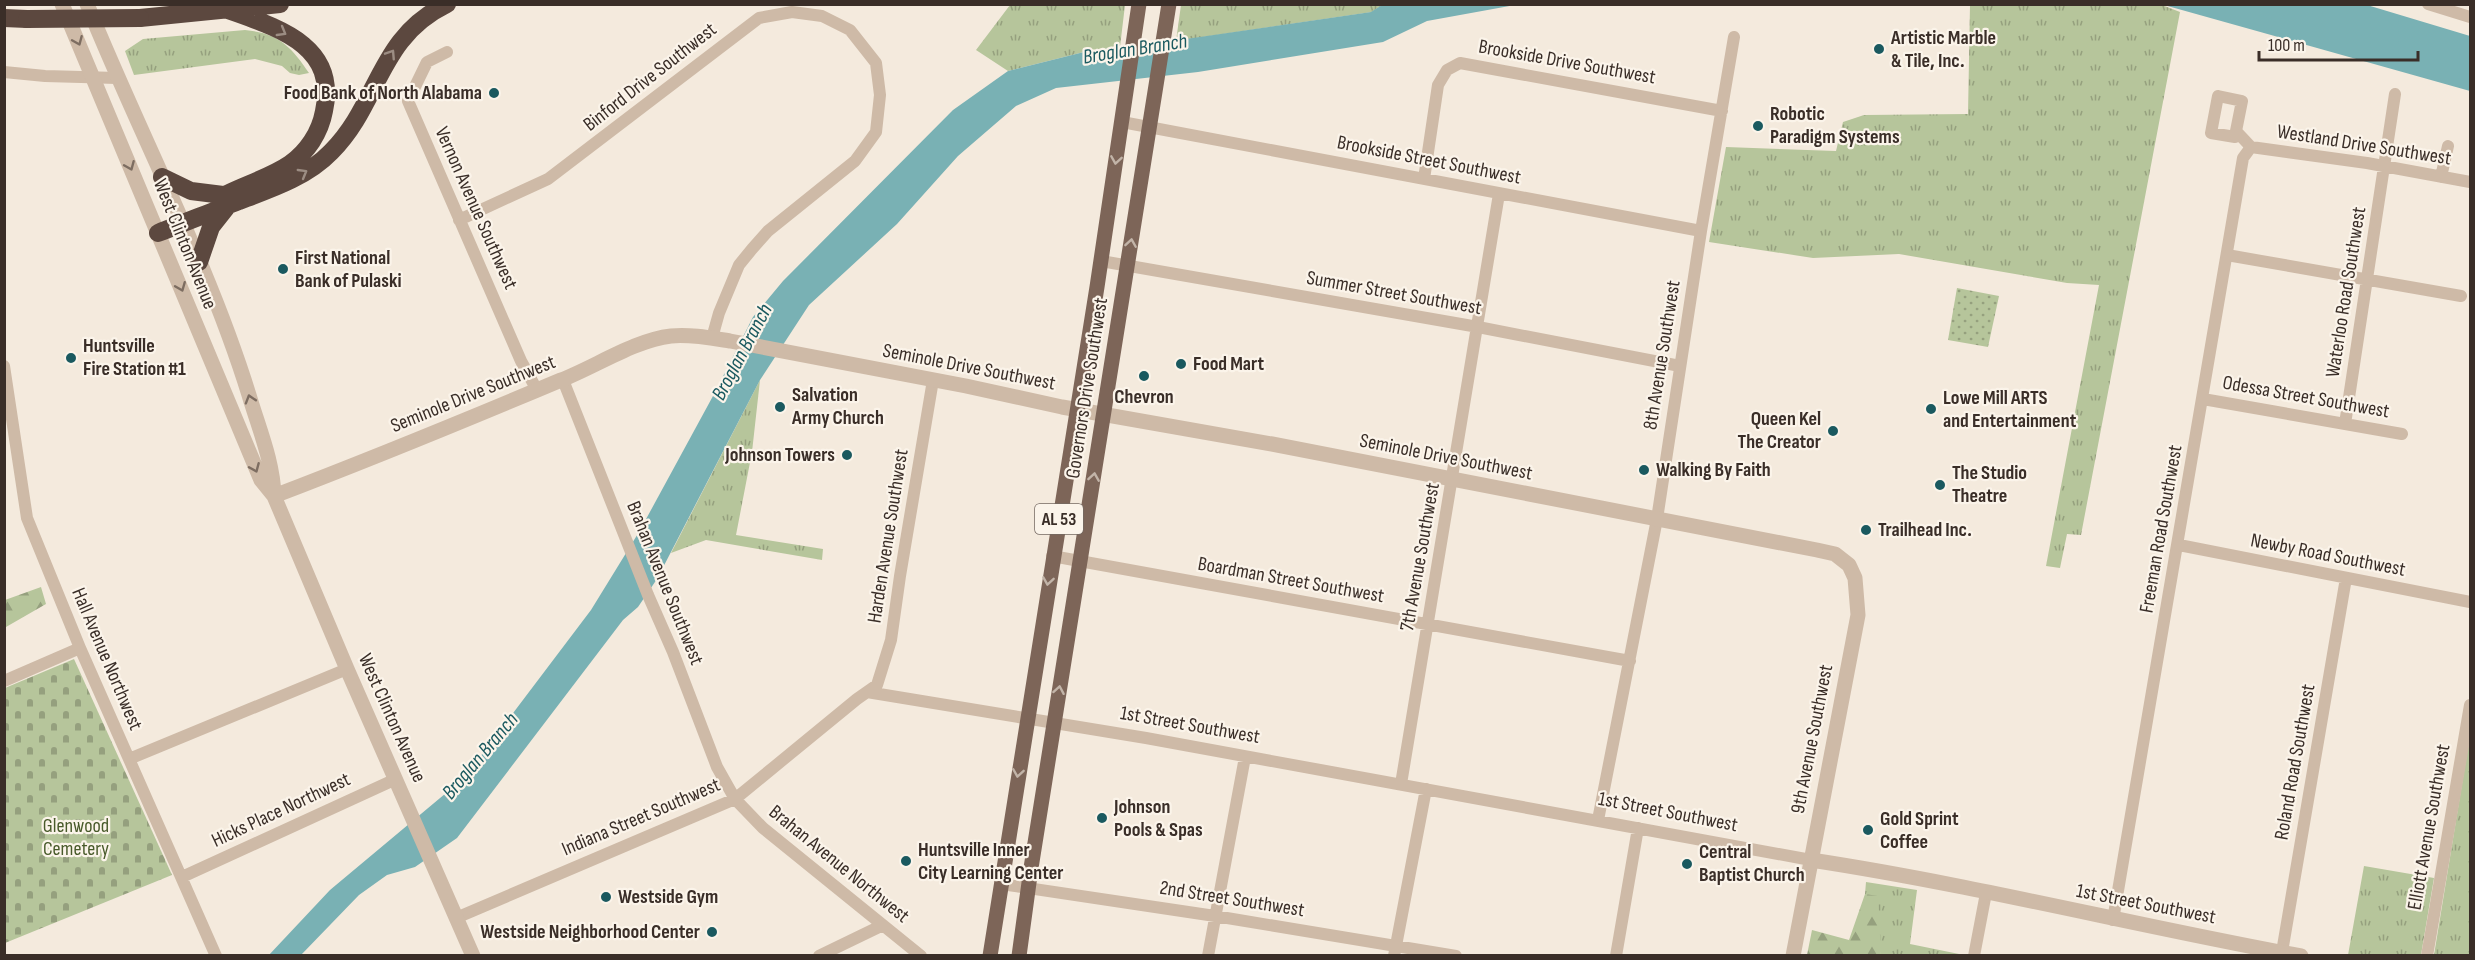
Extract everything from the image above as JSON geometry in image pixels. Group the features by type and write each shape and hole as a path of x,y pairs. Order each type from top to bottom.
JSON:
{"highway":[{"path":"4,18 140,18 280,4"},
{"path":"162,177 191,191 226,200 284,184 308,170 330,154 355,124 394,48 420,21 447,4"},
{"path":"157,229 226,200 283,169 298,157 318,131 322,120 326,97 320,63 305,45 276,27 228,10"},
{"path":"199,262 211,227 226,200"}],"main road":[{"name":"Governors Drive Southwest","path":"990,956 1026,718 1101,261 1139,4"},
{"name":"Governors Drive Southwest","path":"1019,956 1053,722 1081,561 1169,4"}],"street":[{"name":"West Clinton Avenue","path":"62,4 261,480 274,496 473,956"},
{"name":"West Clinton Avenue","path":"87,4 117,78 199,262 237,356 273,473 274,496"},
{"path":"2428,4 2470,17"},
{"name":"Binford Drive Southwest","path":"459,220 548,179 759,18 792,12 822,16 850,30 876,63 880,95 876,132 855,161 768,231 752,249 740,266 719,313 711,338"},
{"name":"8th Avenue Southwest","path":"1598,820 1658,519 1701,231 1734,37"},
{"name":"Vernon Avenue Southwest","path":"447,52 427,62 408,101 521,360 537,390"},
{"name":"Brookside Drive Southwest","path":"1424,179 1438,85 1447,70 1460,63 1722,111"},
{"path":"4,72 117,78"},
{"name":"Waterloo Road Southwest","path":"2345,424 2395,94"},
{"name":"Brookside Street Southwest","path":"1122,122 1701,231"},
{"path":"2236,131 2251,147"},
{"path":"2441,177 2448,146"},
{"name":"Westland Drive Southwest","path":"2251,147 2385,166 2470,182"},
{"name":"Freeman Road Southwest","path":"2114,920 2243,158 2251,147"},
{"name":"7th Avenue Southwest","path":"1401,784 1499,194"},
{"path":"2227,255 2461,296"},
{"name":"Summer Street Southwest","path":"1101,261 1478,327 1680,366"},
{"name":"Seminole Drive Southwest","path":"274,496 348,469 563,380 648,342 670,336 711,338 1103,415 1272,444 1817,550 1835,554 1850,567"},
{"name":"Hall Avenue Northwest","path":"4,366 27,519 80,648 182,877 214,955"},
{"name":"Brahan Avenue Southwest","path":"563,380 717,767 735,799"},
{"name":"Harden Avenue Southwest","path":"867,692 878,685 891,640 933,380"},
{"name":"Odessa Street Southwest","path":"2203,399 2402,434"},
{"name":"Newby Road Southwest","path":"2179,545 2470,602"},
{"name":"Boardman Street Southwest","path":"1052,556 1630,661"},
{"name":"9th Avenue Southwest","path":"1793,956 1858,615 1855,578 1850,567"},
{"name":"Roland Road Southwest","path":"2282,952 2346,578"},
{"path":"4,681 80,648"},
{"path":"129,759 347,669"},
{"path":"867,692 1026,718"},
{"name":"Indiana Street Southwest","path":"456,918 735,799 867,692"},
{"name":"Elliott Avenue Southwest","path":"2427,956 2470,705"},
{"name":"1st Street Southwest","path":"1026,718 1876,870 2114,920 2301,956"},
{"path":"1208,956 1245,757"},
{"name":"Hicks Place Northwest","path":"182,877 396,779"},
{"path":"1395,951 1426,789"},
{"name":"Brahan Avenue Northwest","path":"735,799 763,828 921,956"},
{"path":"1616,956 1638,828"},
{"name":"2nd Street Southwest","path":"1001,884 1215,916 1395,951 1456,956"},
{"path":"1974,956 1986,893"},
{"path":"819,956 883,926"}],"green space":[{"path":"1010,5 1125,5 1120,47 1088,51 1008,71 976,50"},
{"path":"1181,5 1382,5 1372,12 1176,41"},
{"path":"1970,5 2162,5 2180,12 2081,535 2067,534 2060,568 2046,566 2099,285 2067,283 1899,254 1813,258 1709,242 1726,147 1836,151 1843,122 1864,115 1968,114"},
{"path":"245,30 266,34 283,42 309,73 299,75 290,73 282,66 255,59 134,75 125,51 143,39"},
{"path":"1957,288 1999,296 1988,347 1948,340"},
{"path":"760,380 752,452 736,535 823,549 822,560 706,540 671,553"},
{"path":"41,587 46,604 6,627 5,657 5,600"},
{"name":"Glenwood Cemetery","path":"74,659 172,875 5,943 5,688"},
{"path":"2470,735 2470,955 2434,955"},
{"path":"2364,866 2434,878 2421,955 2348,955"},
{"path":"1866,882 1917,890 1910,944 1964,955 1881,955 1865,894"},
{"path":"1865,894 1878,896 1881,955 1807,955 1812,930 1849,940"}],"water":[{"name":"Broglan Branch","path":"1382,5 1515,5 1427,21 1383,42 1198,72 1056,88 1016,106 958,156 897,224 809,305 760,380 657,579 638,607 623,620 457,838 415,867 387,875 359,895 301,955 268,956 330,890 464,778 591,610 639,532 753,317 783,281 953,110 1008,71 1088,51 1371,12"},
{"path":"2164,5 2367,5 2470,36 2470,91"}],"place":[{"name":"Artistic Marble & Tile, Inc.","path":"1879,49"},
{"name":"Food Bank of North Alabama","path":"494,93"},
{"name":"Robotic Paradigm Systems","path":"1758,126"},
{"name":"First National Bank of Pulaski","path":"283,269"},
{"name":"Huntsville Fire Station #1","path":"71,358"},
{"name":"Food Mart","path":"1181,364"},
{"name":"Chevron","path":"1144,376"},
{"name":"Salvation Army Church","path":"780,407"},
{"name":"Lowe Mill ARTS and Entertainment","path":"1931,409"},
{"name":"Queen Kel The Creator","path":"1833,431"},
{"name":"Johnson Towers","path":"847,455"},
{"name":"Walking By Faith","path":"1644,470"},
{"name":"The Studio Theatre","path":"1940,485"},
{"name":"Trailhead Inc.","path":"1866,530"},
{"name":"Johnson Pools & Spas","path":"1102,818"},
{"name":"Gold Sprint Coffee","path":"1868,830"},
{"name":"Huntsville Inner City Learning Center","path":"906,861"},
{"name":"Central Baptist Church","path":"1687,864"},
{"name":"Westside Gym","path":"606,897"},
{"name":"Westside Neighborhood Center","path":"712,932"}]}
